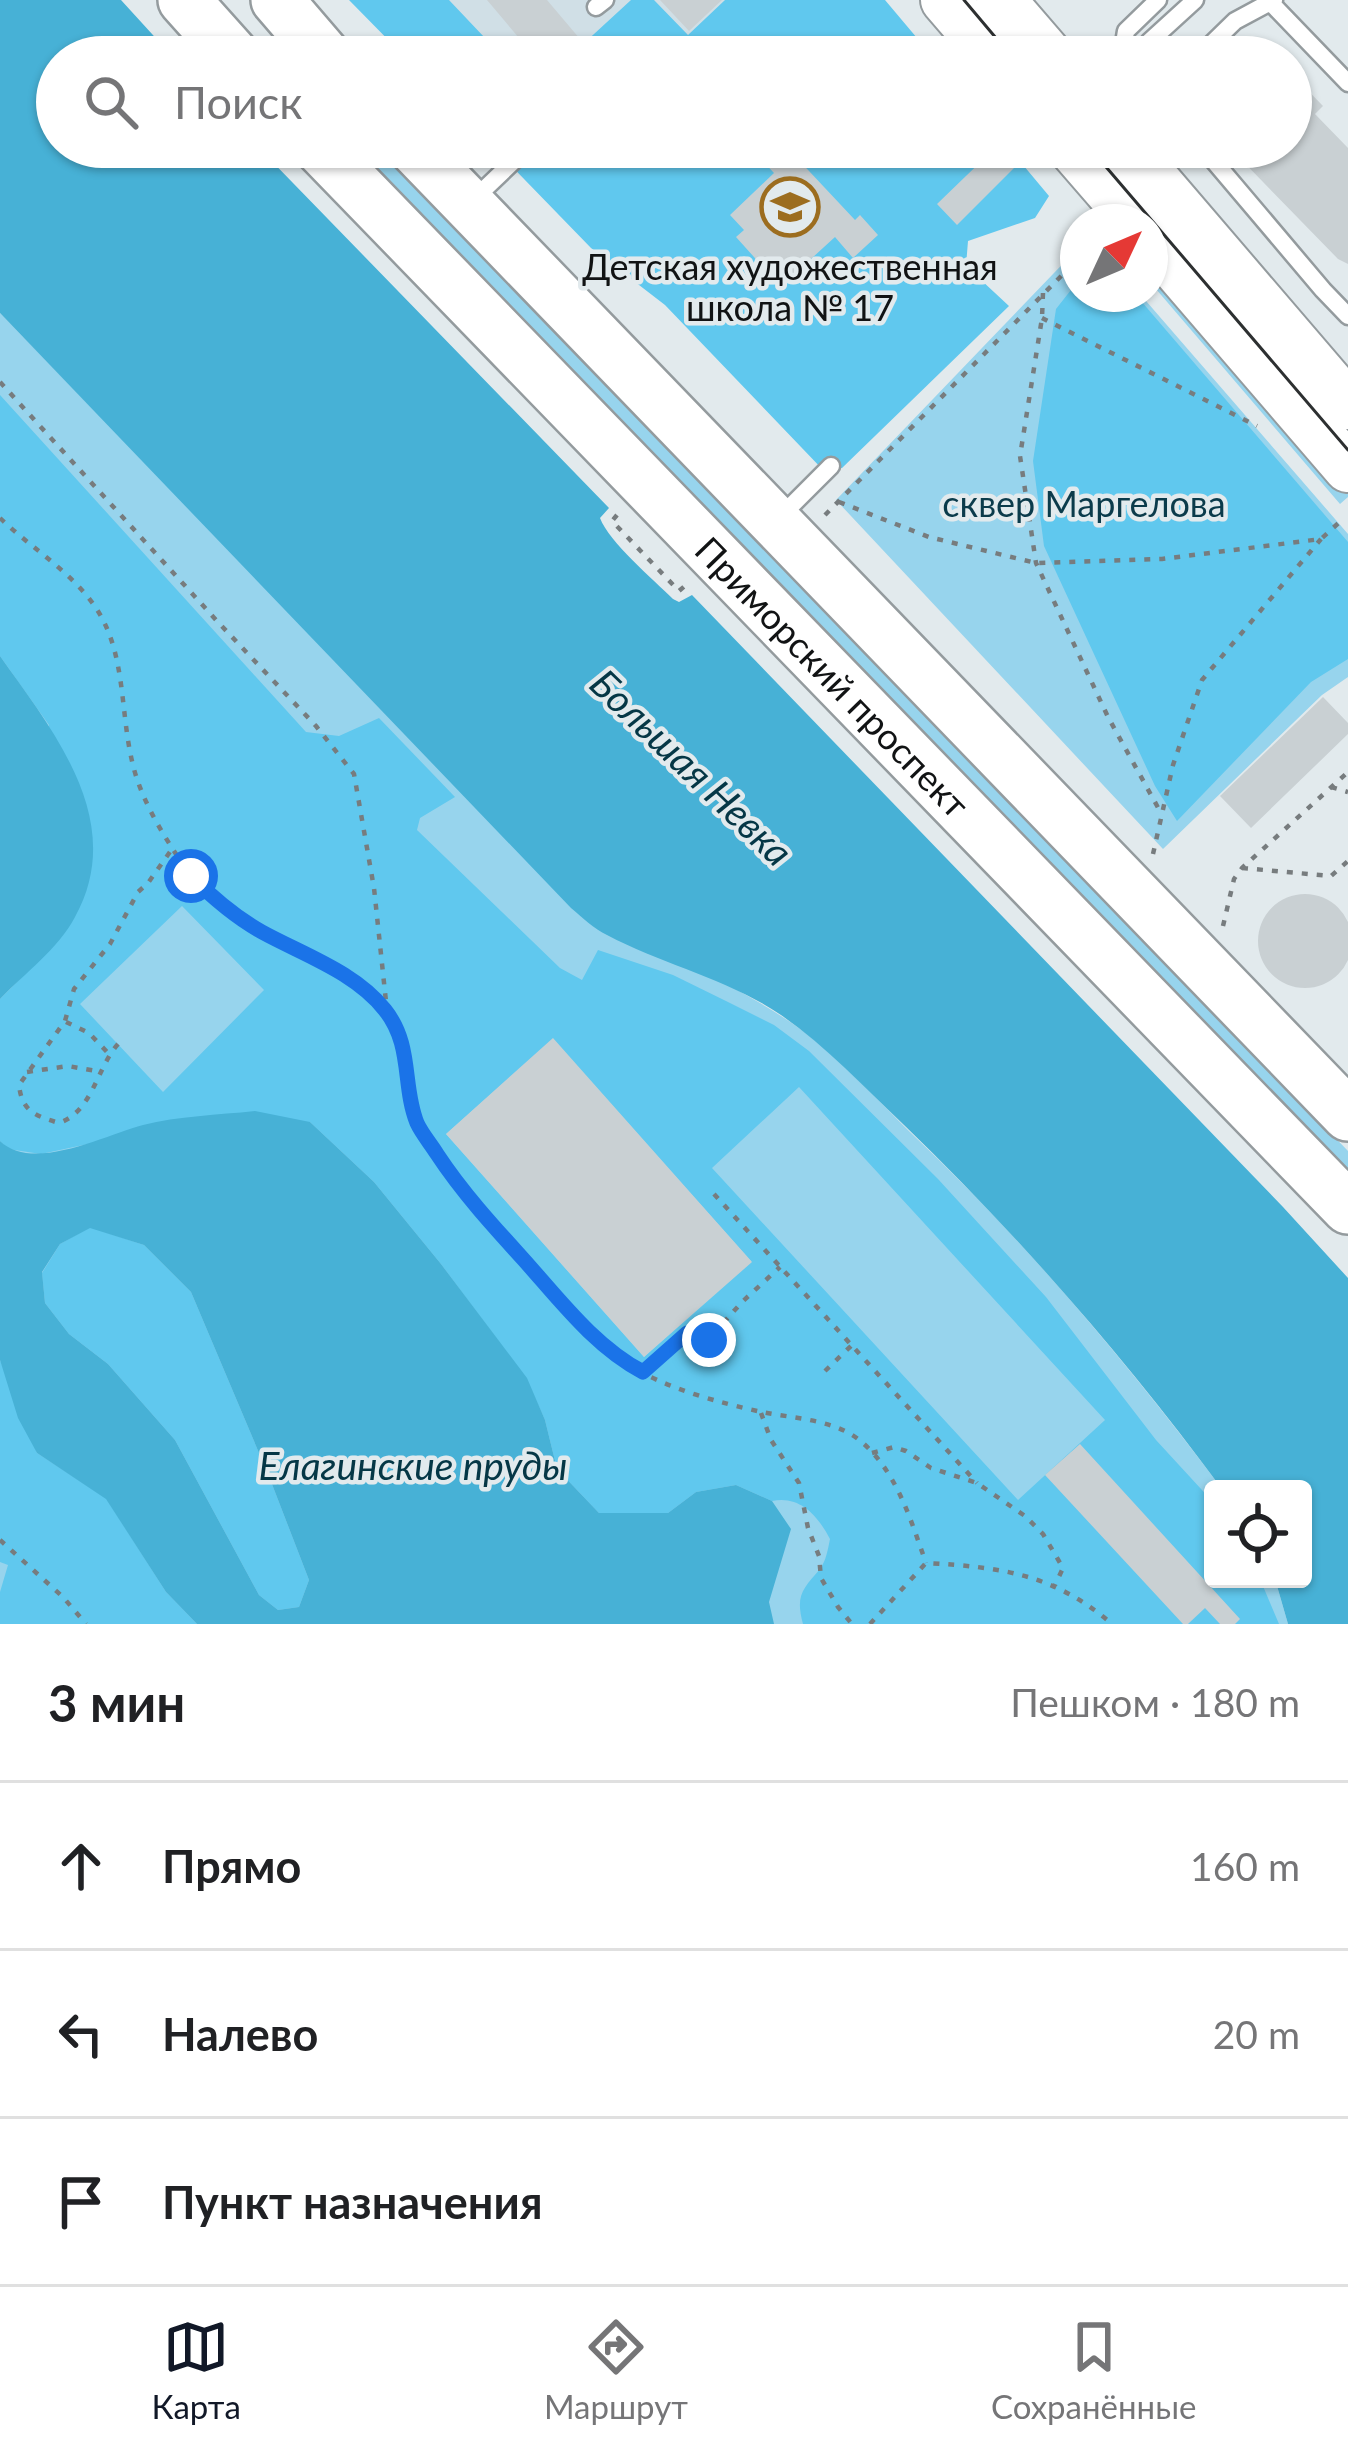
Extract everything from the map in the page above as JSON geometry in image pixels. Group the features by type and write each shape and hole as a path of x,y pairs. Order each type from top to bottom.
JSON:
{"main road":[{"path":"184,0 216,36"},
{"path":"278,0 308,36"},
{"path":"945,0 976,36"},
{"path":"1001,0 1032,36"},
{"name":"Приморский проспект","path":"339,168 1348,1208"},
{"name":"Приморский проспект","path":"433,168 797,521 1348,1114"},
{"path":"1089,168 1120,204"},
{"path":"1146,168 1337,385"},
{"path":"1168,259 1348,468"}],"lane":[{"path":"1125,36 1158,0"},
{"path":"1156,36 1195,0"},
{"path":"1220,36 1235,21 1272,2 1304,36"},
{"path":"1312,45 1348,83"},
{"path":"468,205 507,168"},
{"path":"1220,168 1348,316"},
{"path":"797,521 831,466"}],"path":[{"path":"797,521 838,502 1060,276"},
{"path":"1043,293 1021,456 1036,563 1108,717 1161,813"},
{"path":"1042,318 1270,432"},
{"path":"0,382 316,726 354,774 374,887 387,1012 406,1056 417,1124 450,1174 583,1325 627,1363 676,1387 760,1412 825,1423 862,1442 881,1462 906,1508 926,1564"},
{"path":"838,502 929,537 1036,563 1162,559 1321,539"},
{"path":"0,518 83,592 102,618 120,677 132,764 149,810 191,876 219,904 257,930 355,981 387,1012"},
{"path":"1152,860 1173,765 1202,680 1344,518"},
{"path":"617,526 680,591 694,576"},
{"path":"1222,931 1234,879 1242,868 1348,772"},
{"path":"1331,788 1348,792"},
{"path":"118,1044 76,1116 59,1123 29,1111 21,1100 19,1085 65,1021 74,989 110,944 138,892 172,849"},
{"path":"1242,868 1331,876 1348,861"},
{"path":"65,1021 89,1033 109,1054"},
{"path":"26,1072 68,1066 102,1072"},
{"path":"714,1194 977,1483 1043,1534 1064,1568 1055,1585"},
{"path":"643,1372 687,1333 709,1340 780,1267"},
{"path":"826,1371 852,1346"},
{"path":"760,1412 799,1483 821,1578 853,1624"},
{"path":"872,1453 893,1447 931,1468 977,1483"},
{"path":"0,1540 86,1624"},
{"path":"926,1564 1031,1576 1090,1605 1112,1624"},
{"path":"870,1624 926,1564"}],"shaded area":[{"path":"362,0 733,0 694,36 399,36"}],"green space":[{"path":"349,0 449,0 483,36 384,36"},
{"path":"631,0 654,0 688,35 725,0 885,0 915,36 592,36"},
{"path":"374,168 398,168 1348,1151 1348,1174"},
{"path":"513,168 1026,168 1049,196 1035,218 968,241 966,266 1009,306 842,468 824,471 665,305 591,248"},
{"name":"сквер Маргелова","path":"1060,267 1060,312 1156,312 1348,534 1348,677 1322,695 1163,849 836,500"},
{"path":"1168,275 1348,486 1348,497 1340,504 1168,303"},
{"name":"сквер Маргелова","path":"1060,304 1060,312 1150,312 1348,542 1348,659 1311,682 1177,821 1155,786 1044,546 1033,461"},
{"path":"0,313 88,404 734,988 818,1043 953,1173 1074,1304 1215,1480 1204,1480 1204,1588 1278,1588 1288,1624 0,1624"},
{"path":"0,395 306,732 339,736 379,718 455,797 420,818 417,830 560,968 582,980 598,950 673,975 774,1025 809,1051 938,1179 1046,1297 1156,1440 1204,1492 1204,1588 1264,1588 1279,1624 803,1624 802,1593 822,1566 830,1539 814,1515 799,1504 772,1501 736,1485 696,1492 668,1513 599,1513 557,1469 545,1420 526,1378 374,1182 310,1122 88,1144 41,1154 8,1149 0,1141 0,999 46,953 49,725 0,656","holes":["182,906 264,990 163,1092 80,1004","553,1039 751,1261 644,1357 446,1134","799,1087 1105,1420 1018,1500 712,1168"]},
{"path":"90,1227 144,1245 191,1292 309,1580 299,1607 278,1610 259,1595 175,1440 108,1364 69,1334 45,1303 42,1273 60,1244"},
{"path":"0,1360 37,1453 106,1498 166,1592 197,1624 0,1624 0,1592 8,1565 0,1562"}],"water":[{"name":"Большая Невка","path":"0,0 121,0 154,36 36,36 36,168 278,168 609,508 600,518 632,560 673,599 679,602 692,595 1348,1278 1348,1624 1288,1624 1278,1588 1312,1588 1312,1480 1215,1480 1110,1346 1030,1255 829,1053 761,1002 607,935 571,908 0,313"},
{"path":"0,656 61,746 89,812 93,846 89,881 68,929 0,999"},
{"name":"Елагинские пруды","path":"255,1111 310,1122 374,1182 527,1378 545,1420 557,1469 599,1513 668,1513 696,1492 736,1485 772,1501 791,1529 769,1602 774,1624 197,1624 166,1592 106,1499 37,1453 18,1418 0,1360 0,1141 14,1150 50,1153 156,1122","holes":["90,1228 144,1245 191,1292 309,1580 299,1607 278,1610 259,1595 175,1440 108,1364 69,1334 45,1303 42,1272 60,1244"]}],"building":[{"path":"487,0 547,0 577,36 517,36"},
{"path":"660,0 722,0 689,31"},
{"path":"1312,95 1323,106 1315,114 1348,148 1348,264 1249,168 1312,168"},
{"name":"Детская художественная школа № 17","path":"769,168 806,168 855,220 860,215 878,235 853,258 835,237 789,279 771,260 763,267 736,237 744,230 730,215 774,173"},
{"path":"974,168 1014,168 957,225 937,204"},
{"path":"1323,697 1348,723 1348,734 1251,828 1220,796"},
{"path":"1305,894 1323,898 1348,923 1348,959 1323,984 1305,988 1287,984 1262,959 1258,941 1262,923 1287,898"},
{"path":"553,1038 752,1262 644,1357 446,1134"},
{"path":"1080,1444 1204,1580 1204,1588 1212,1588 1240,1619 1235,1624 1220,1624 1205,1608 1183,1624 1045,1475"}],"tram line":[{"path":"964,0 994,36"},
{"path":"1107,168 1348,450"}],"place":[{"name":"Детская художественная школа № 17","path":"790,207"}],"route":[{"path":"191,876 219,904 257,930 355,981 387,1012 406,1056 417,1124 485,1217 583,1325 643,1372 687,1333 709,1340"}]}
